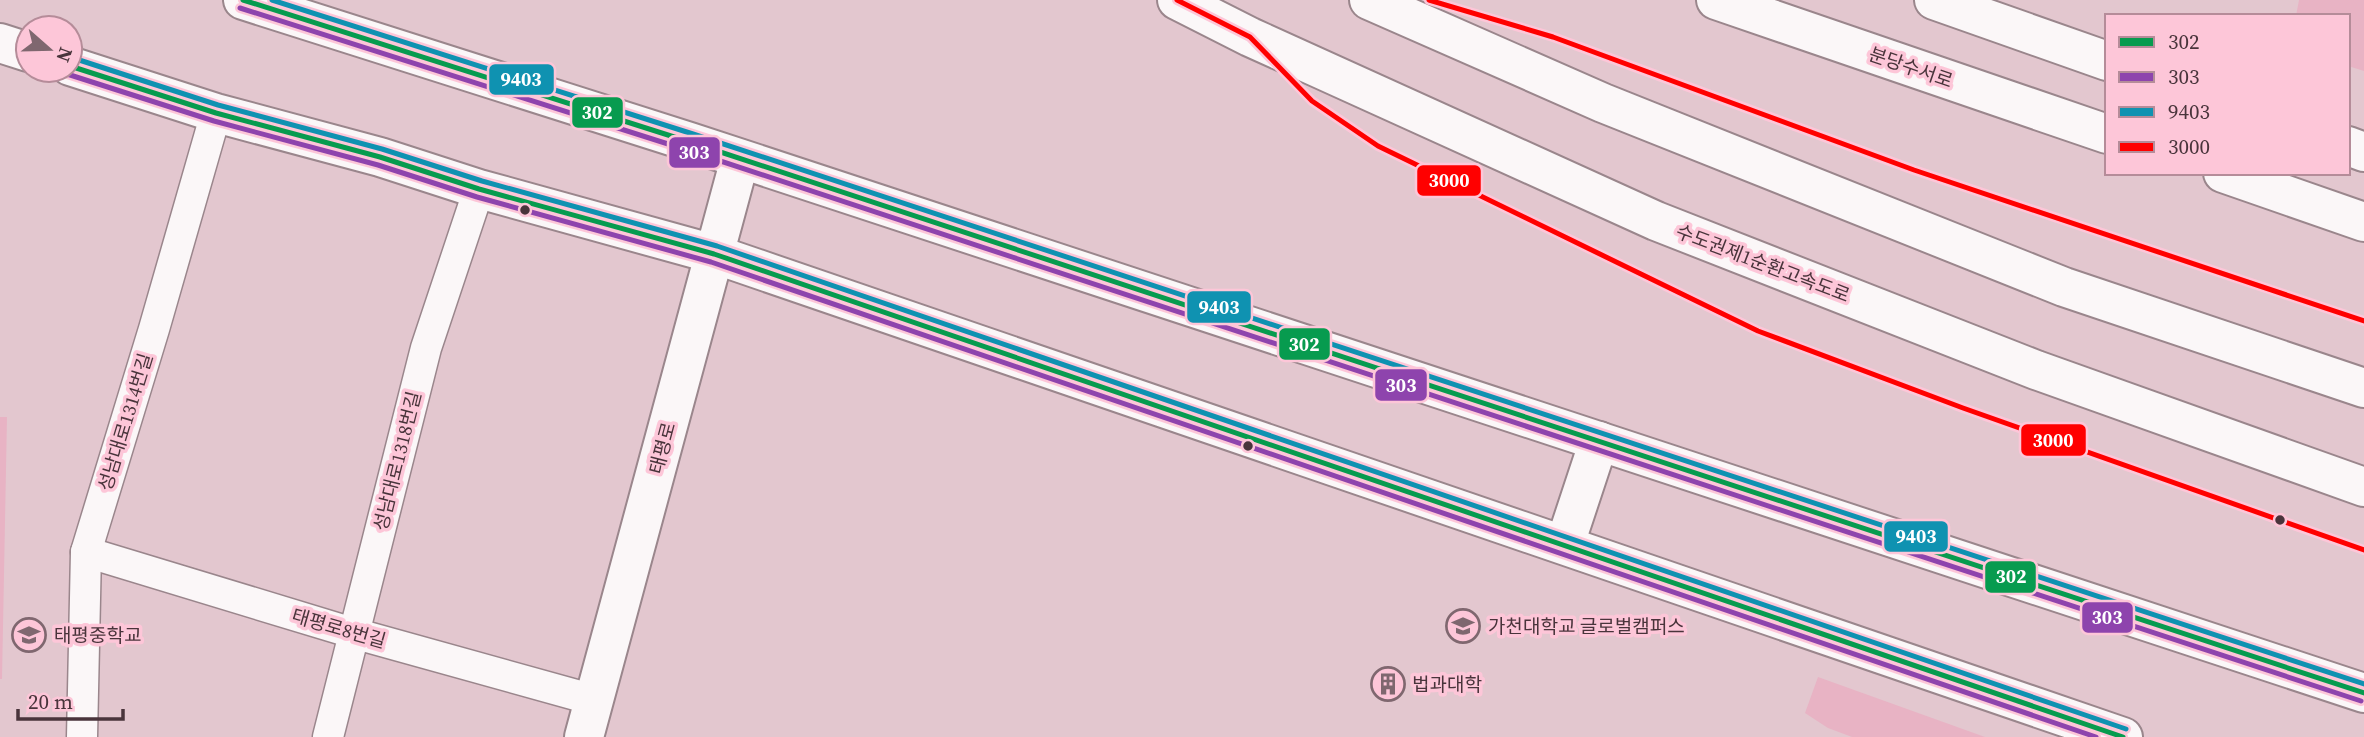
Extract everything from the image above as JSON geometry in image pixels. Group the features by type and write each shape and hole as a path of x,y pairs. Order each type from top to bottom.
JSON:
{"main road":[{"path":"243,0 740,159 2364,693"},
{"name":"수도권제1순환고속도로","path":"1177,0 1250,37 1656,221 2036,370 2364,487"},
{"path":"1370,0 1603,103 2064,287 2364,388"},
{"name":"분당수서로","path":"1716,0 2105,133"},
{"path":"1934,0 2105,60"},
{"path":"84,71 216,113 380,157 479,189 714,254 2123,737"},
{"name":"태평로","path":"584,737 740,159"},
{"path":"2229,175 2364,222"},
{"path":"1565,544 1599,441"}],"street":[{"name":"성남대로1314번길","path":"82,737 86,552 216,113"},
{"name":"성남대로1318번길","path":"328,737 426,348 479,189"},
{"name":"태평로8번길","path":"86,552 353,633 594,700"}],"shaded area":[{"path":"2299,0 2364,0 2364,71 2350,67 2350,14 2296,14"},
{"path":"0,417 7,417 2,679 0,679"},
{"path":"1818,677 1985,737 1852,737 1828,728 1805,713"}],"transit line":[{"name":"302","path":"243,0 690,142 2364,693"},
{"name":"9403","path":"272,0 693,134 2364,684"},
{"name":"3000","path":"1177,0 1250,37 1312,101 1378,146 1758,331 1963,408 2364,550"},
{"name":"3000","path":"1429,0 1553,37 1914,170 2364,321"},
{"name":"303","path":"240,8 687,150 2361,701"},
{"name":"9403","path":"84,62 218,105 382,149 482,181 717,246 2126,729"},
{"name":"302","path":"84,71 216,113 380,157 479,189 714,254 2123,737"},
{"name":"303","path":"84,79 214,121 378,165 477,197 711,262 2096,737"}],"place":[{"name":"가천대학교 글로벌캠퍼스","path":"1463,626"},
{"name":"태평중학교","path":"29,635"},
{"name":"법과대학","path":"1388,684"}]}
